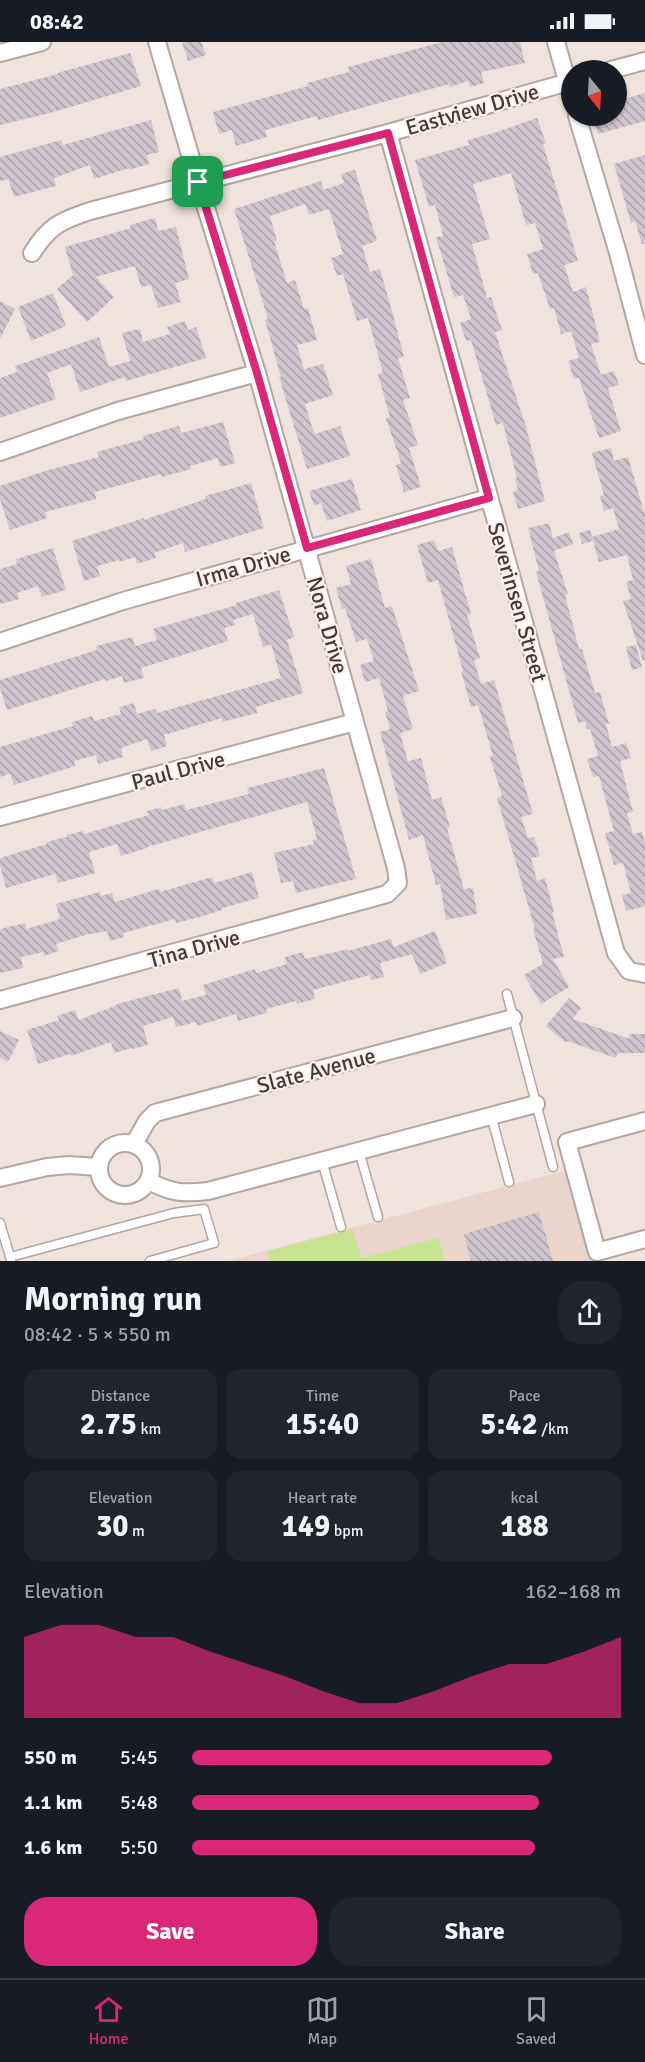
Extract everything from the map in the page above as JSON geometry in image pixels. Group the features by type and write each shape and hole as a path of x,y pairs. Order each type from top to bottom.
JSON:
{"street":[{"path":"0,53 42,42"},
{"name":"Nora Drive","path":"157,42 257,373 397,876 398,883 387,894"},
{"path":"556,42 562,60"},
{"path":"627,66 645,61"},
{"name":"Eastview Drive","path":"32,253 51,227 65,219 90,211 561,89"},
{"path":"580,126 615,242 645,354"},
{"name":"Severinsen Street","path":"388,133 616,953 623,965 634,973 645,974"},
{"path":"0,452 118,411 257,373"},
{"name":"Irma Drive","path":"0,642 123,601 489,498"},
{"name":"Paul Drive","path":"0,817 355,722"},
{"name":"Tina Drive","path":"0,1000 387,894"},
{"name":"Slate Avenue","path":"134,1144 147,1121 155,1113 513,1018"},
{"path":"149,1181 178,1193 208,1191 536,1104"},
{"path":"645,1121 567,1142 597,1252 645,1239"},
{"path":"126,1142 134,1144 148,1155 151,1172 149,1181 136,1193 118,1194 104,1184 99,1167 105,1152 111,1147 126,1142"},
{"path":"0,1179 47,1167 69,1165 99,1167"}],"lane":[{"path":"507,994 553,1167"},
{"path":"491,1115 509,1182"},
{"path":"359,1151 378,1217"},
{"path":"322,1161 341,1227"},
{"path":"0,1223 11,1259 174,1213 204,1209 214,1243 150,1261"}],"shaded area":[{"path":"567,1170 593,1261 228,1261"}],"green space":[{"path":"352,1229 362,1258 438,1238 445,1261 270,1261 268,1251"}],"building":[{"path":"182,42 201,42 206,55 188,61"},
{"path":"442,42 520,42 525,63 481,72 484,83 470,87 468,81 450,87 449,84 318,120 317,116 265,130 267,137 236,146 232,130 219,134 213,112 308,86 307,83 349,72 348,67"},
{"path":"130,53 141,86 0,125 0,89"},
{"path":"645,93 645,121 627,126 627,98"},
{"path":"537,118 578,261 564,265 573,292 586,287 600,342 591,344 601,375 614,371 619,385 608,388 621,431 599,438 579,378 574,379 568,361 579,358 571,331 561,334 554,308 550,309 538,273 533,274 527,254 543,249 535,223 526,225 511,173 473,184 490,239 472,244 487,298 491,297 502,330 495,332 526,427 545,501 518,509 513,492 518,490 515,479 517,478 503,423 496,425 471,340 466,341 460,323 471,319 463,295 454,297 436,237 443,236 435,205 429,207 415,160 469,145 468,140"},
{"path":"151,120 159,152 147,155 149,164 94,179 90,165 54,178 56,186 14,197 8,179 0,181 0,157 61,140 63,145"},
{"path":"595,126 627,126 598,134"},
{"path":"645,155 645,244 642,244 635,221 631,223 614,164"},
{"path":"355,170 377,241 362,246 370,272 380,269 392,311 404,357 398,358 410,398 403,400 418,445 409,448 421,487 404,492 396,465 401,463 386,418 390,417 378,374 383,373 368,318 357,321 343,274 337,276 331,258 343,254 329,209 309,215 305,204 270,216 277,241 274,241 287,283 295,280 304,309 308,308 317,340 297,345 304,369 323,364 333,395 305,404 312,427 315,434 340,426 350,456 307,469 279,377 281,377 265,320 268,319 234,209 321,181 323,190 344,183 341,174"},
{"path":"155,218 158,231 176,227 189,279 175,283 181,302 158,308 151,285 141,287 135,266 96,277 114,297 87,322 57,289 73,275 65,247 131,228 130,225"},
{"path":"53,293 66,326 31,341 18,307"},
{"path":"0,301 15,309 0,339"},
{"path":"185,321 188,330 196,327 206,358 126,381 125,377 80,392 71,364 47,373 56,399 0,418 0,378 17,372 15,366 99,337 109,367 130,361 122,333 140,329 143,342 170,334 167,327"},
{"path":"223,422 235,463 220,467 218,458 190,466 191,469 162,477 161,474 95,492 96,499 45,512 47,518 10,530 0,499 0,486 48,470 99,457 97,452 144,439 143,436 179,426 181,433"},
{"path":"611,448 614,461 628,457 645,515 645,660 643,661 623,601 631,599 626,582 633,580 627,555 599,562 592,537 619,529 613,508 604,511 600,496 604,495 592,453"},
{"path":"352,479 361,510 327,521 321,503 314,506 309,491"},
{"path":"251,483 264,528 185,552 183,543 154,553 156,558 137,564 135,557 97,566 100,576 84,581 72,541 144,518 144,520 206,499 205,496"},
{"path":"549,523 553,538 569,532 573,544 554,551 568,594 565,595 579,649 582,649 595,693 600,692 609,724 606,724 612,747 626,743 631,758 620,761 633,812 627,813 633,834 642,832 645,843 645,906 626,911 622,895 631,893 623,863 614,865 605,833 614,831 599,776 593,777 587,759 598,756 590,729 587,729 585,721 578,723 536,572 539,571 528,528"},
{"path":"590,530 593,541 582,544 579,533"},
{"path":"434,540 438,551 452,547 471,614 467,615 480,658 474,660 481,684 494,680 533,814 521,817 528,838 534,837 540,856 531,858 537,881 545,878 554,912 552,912 564,957 553,959 569,987 541,1004 524,975 543,964 497,798 502,796 490,757 493,756 478,705 471,707 438,580 428,583 417,545"},
{"path":"53,548 66,590 42,597 38,586 17,593 19,599 0,604 0,569 17,564 16,559"},
{"path":"371,559 385,608 392,606 419,691 403,696 413,729 400,733 408,761 421,758 432,800 441,797 464,889 473,888 477,914 446,920 440,884 436,885 423,835 409,840 380,732 390,729 385,712 388,711 379,678 365,682 360,665 374,661 367,639 356,642 336,588 351,584 346,566"},
{"path":"279,590 294,637 287,640 303,693 256,707 257,713 222,722 222,718 164,735 167,746 151,751 147,739 121,748 123,757 98,764 96,755 74,761 75,766 14,785 10,774 0,777 0,747 73,726 72,722 92,716 94,721 121,714 119,707 134,703 137,714 155,709 157,713 281,678 271,644 263,647 253,614 233,620 235,625 224,628 228,641 141,668 144,678 124,683 122,676 106,681 105,679 7,710 0,688 0,680 97,650 96,646 132,637 135,646 157,640 153,629 237,605 236,603"},
{"path":"636,645 642,667 632,670 626,647"},
{"path":"324,768 356,879 296,893 293,881 281,883 274,853 314,844 313,840 317,839 307,802 121,856 117,844 89,852 95,873 58,883 55,874 6,888 0,858 47,844 46,842 67,837 67,835 83,831 84,834 149,815 147,811 161,807 162,810 184,804 186,810 249,794 247,788"},
{"path":"252,872 259,898 176,923 175,919 123,933 124,937 110,941 107,931 85,935 56,944 59,951 44,956 43,952 21,957 23,968 0,973 0,929 25,923 26,929 60,919 56,904 100,892 101,896 112,893 115,902 212,877 214,883"},
{"path":"435,931 447,963 420,974 412,954 380,963 384,977 371,980 370,975 313,990 315,999 297,1004 296,1001 266,1009 267,1013 238,1021 236,1014 197,1026 196,1022 176,1027 173,1017 143,1026 148,1045 132,1049 114,1053 111,1042 71,1056 70,1054 38,1064 27,1030 59,1020 57,1016 75,1010 79,1020 117,1004 179,988 182,1001 206,995 203,985 255,969 256,973 287,964 285,957 303,952 305,959 348,949 348,951 391,939 394,947"},
{"path":"569,998 581,1008 573,1019 630,1039 629,1034 645,1034 645,1053 617,1053 616,1058 567,1041 566,1043 546,1026"},
{"path":"0,1031 19,1040 8,1062 0,1058"},
{"path":"539,1212 553,1261 471,1261 464,1234"}],"route":[{"path":"388,133 489,498 307,548 257,373 198,182 388,133"}]}
